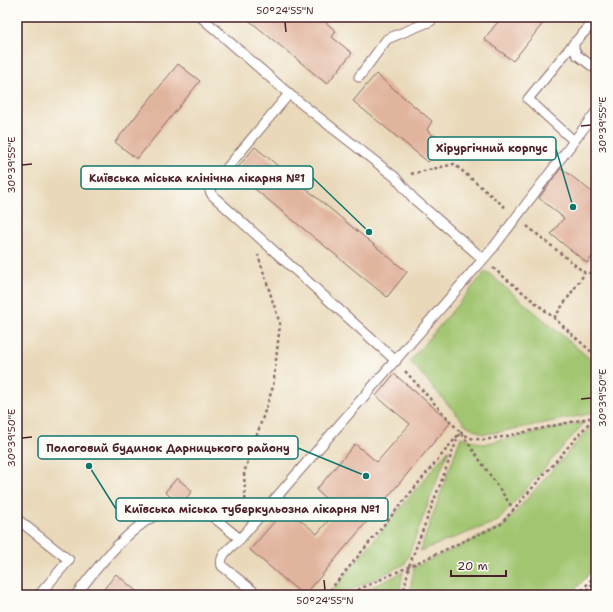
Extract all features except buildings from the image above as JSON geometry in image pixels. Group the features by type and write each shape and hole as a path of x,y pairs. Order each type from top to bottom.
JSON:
{"lane":[{"path":"201,17 289,94 395,177 414,198 483,260"},
{"path":"359,77 387,39 431,21 434,17"},
{"path":"574,141 528,99 574,43 596,20"},
{"path":"574,43 574,49 577,55 596,70"},
{"path":"289,94 211,187 210,191 212,195 396,361"},
{"path":"258,595 222,566 220,562 222,557 396,361 483,260 596,112"},
{"path":"76,595 93,572 127,537 160,512 187,506 202,510 243,535"},
{"path":"17,519 69,560 39,595"}],"path":[{"path":"395,177 454,164 585,273 596,273"},
{"path":"243,535 244,473 273,387 280,324 256,250"},
{"path":"483,260 554,318 596,356"},
{"path":"554,318 585,273"},
{"path":"396,361 460,432 514,510"},
{"path":"460,432 470,438 484,440 595,416"},
{"path":"349,594 501,524 595,416"},
{"path":"403,594 409,566 460,432"},
{"path":"326,595 460,432"},
{"path":"578,595 596,574"},
{"path":"583,595 596,579"},
{"path":"349,594 435,595"}],"shaded area":[{"path":"17,17 596,17 596,544 554,595 17,595"}],"green space":[{"path":"486,271 596,364 596,409 593,413 483,434 466,425 410,361"},
{"path":"596,421 596,566 571,595 460,595 457,592 410,591 414,567 502,527"},
{"path":"585,422 498,521 420,551 461,437 483,444"},
{"path":"449,449 405,564 341,595 329,595"},
{"path":"403,572 400,590 364,591"}],"place":[{"name":"Хірургічний корпус","path":"573,207"},
{"name":"Київська міська клінічна лікарня №1","path":"369,232"},
{"name":"Київська міська туберкульозна лікарня №1","path":"89,466"},
{"name":"Пологовий будинок Дарницького району","path":"366,476"}]}
